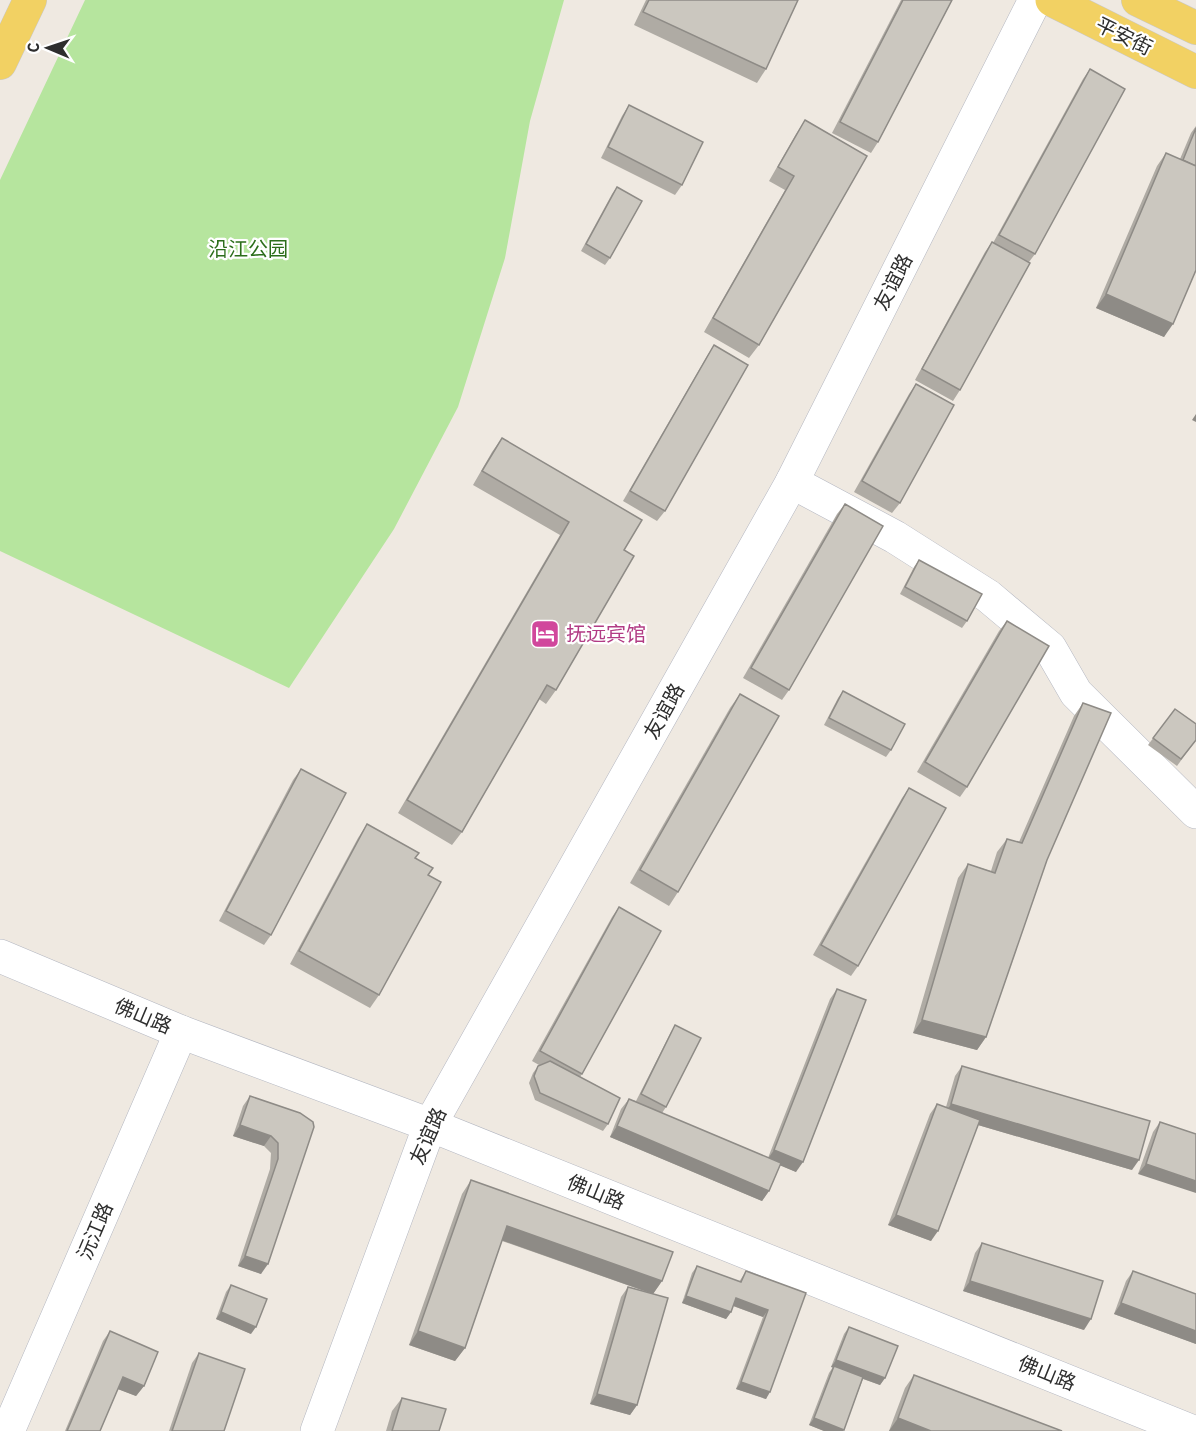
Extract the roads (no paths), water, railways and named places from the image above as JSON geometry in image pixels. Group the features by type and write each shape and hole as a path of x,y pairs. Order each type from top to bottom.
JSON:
{"main road":[{"path":"0,63 30,0"},
{"name":"平安街","path":"1052,0 1196,72"},
{"name":"平安街","path":"1138,0 1196,28"}],"street":[{"name":"友谊路","path":"317,1431 430,1125 792,482 1035,0"},
{"path":"792,482 895,537 988,596 1050,648 1076,693 1196,812"},
{"name":"佛山路","path":"0,956 182,1032 430,1125 1191,1431"},
{"name":"沅江路","path":"9,1431 182,1032"}],"place":[{"name":"抚远宾馆","path":"545,634"}],"park label":[{"name":"沿江公园","path":"248,249"}]}
